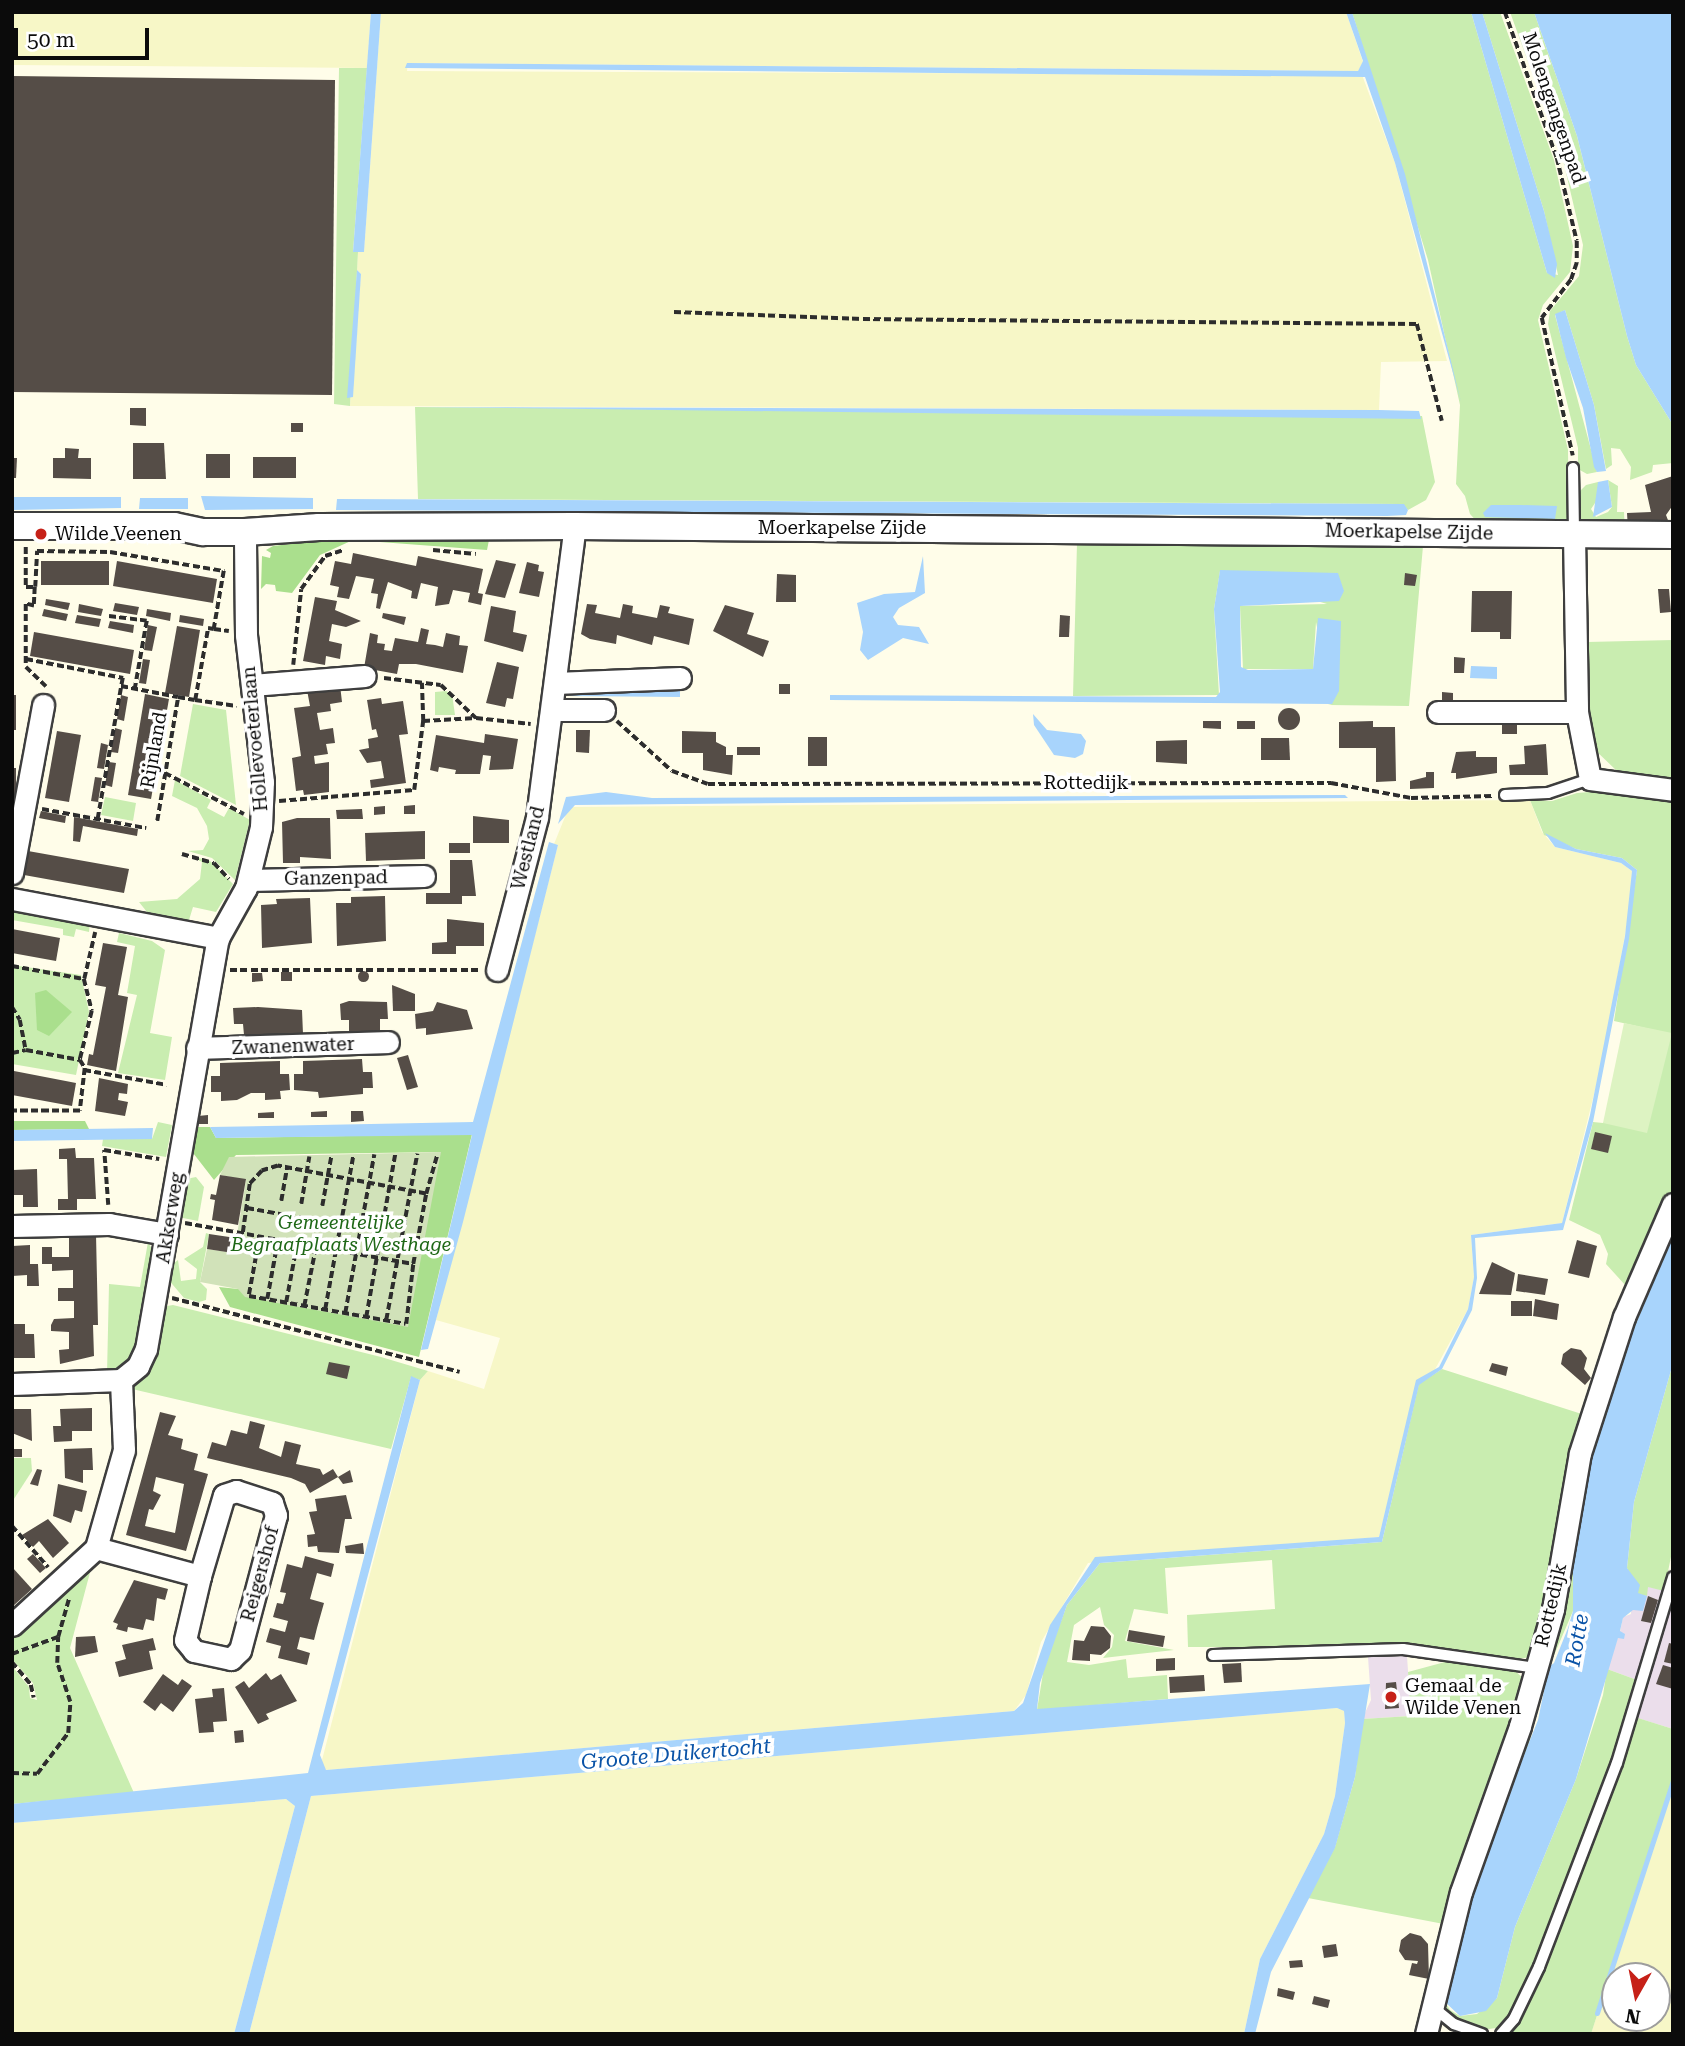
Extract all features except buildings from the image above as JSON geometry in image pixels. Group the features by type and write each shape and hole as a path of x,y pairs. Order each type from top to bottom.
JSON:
{"street":[{"name":"Moerkapelse Zijde","path":"12,526 174,526 203,532 319,527 575,526 1673,535"},
{"name":"Westland","path":"497,970 537,817 575,526"},
{"name":"Hollevoeterlaan","path":"218,938 247,884 262,812 246,623 246,532"},
{"path":"1574,535 1577,712 1590,779 1673,790"},
{"path":"253,695 291,681 365,676"},
{"path":"555,683 680,678"},
{"path":"12,873 45,696"},
{"path":"551,717 604,710"},
{"path":"1438,712 1577,712"},
{"name":"Ganzenpad","path":"247,884 424,876"},
{"path":"12,899 218,938"},
{"name":"Akkerweg","path":"121,1380 142,1359 157,1294 197,1048 218,938"},
{"name":"Zwanenwater","path":"197,1048 388,1042"},
{"name":"Rottedijk","path":"1426,2034 1461,1892 1536,1668 1559,1582 1580,1453 1624,1317 1673,1204"},
{"path":"12,1226 109,1224 168,1227"},
{"path":"12,1384 121,1380 124,1450 96,1548 12,1625"},
{"name":"Reigershof","path":"236,1491 272,1503 276,1515 240,1650 231,1659 194,1651 185,1640 201,1576 224,1495 236,1491"},
{"path":"96,1548 201,1576"}],"lane":[{"path":"1573,468 1574,535"},
{"path":"1505,796 1548,793 1590,779"},
{"path":"1501,2034 1514,2019 1539,1967 1617,1763 1673,1577"},
{"path":"1213,1655 1403,1649 1536,1668"},
{"path":"1434,2008 1454,2024 1482,2034"}],"path":[{"name":"Molengangenpad","path":"1504,12 1557,158 1577,241 1576,269 1542,318 1573,468"},
{"path":"674,312 863,320 984,317 1417,324 1443,421"},
{"path":"291,681 301,589 325,556 350,548"},
{"path":"426,549 476,554"},
{"path":"26,550 26,587 35,587 34,606 26,604 26,667 45,696"},
{"name":"Rijnland","path":"35,587 37,551 110,552 224,571 214,629 208,628 195,700 178,697 157,821"},
{"path":"108,616 147,621 135,689"},
{"path":"26,659 123,678 98,819"},
{"path":"365,676 440,685 476,718"},
{"path":"165,773 262,812 414,790 423,721 422,683"},
{"path":"121,686 178,697"},
{"path":"195,700 233,706 253,695"},
{"name":"Rottedijk","path":"604,710 672,771 708,784 1331,783 1412,798 1505,796"},
{"path":"423,721 551,717"},
{"path":"23,806 146,828"},
{"path":"181,854 214,863 227,878 247,884"},
{"path":"12,1111 80,1111 84,1070 80,1060 92,1011 84,979 99,917"},
{"path":"12,966 84,979"},
{"path":"212,971 497,970"},
{"path":"12,1007 20,1020 26,1050"},
{"path":"12,1053 26,1050 80,1060"},
{"path":"84,1070 167,1084"},
{"path":"109,1224 104,1150 179,1162"},
{"path":"366,1317 395,1154"},
{"path":"387,1320 416,1154"},
{"path":"345,1313 374,1155"},
{"path":"260,1236 248,1296 406,1324 413,1264 426,1194 430,1191 437,1155"},
{"path":"325,1309 353,1156"},
{"path":"301,1204 309,1157"},
{"path":"322,1206 331,1157"},
{"path":"243,1233 256,1176 268,1168 287,1167 426,1194"},
{"path":"281,1201 287,1167"},
{"path":"247,1208 329,1223"},
{"path":"168,1227 243,1233 413,1264"},
{"path":"267,1299 278,1239"},
{"path":"286,1302 297,1242"},
{"path":"304,1306 316,1246"},
{"path":"157,1294 460,1372"},
{"path":"12,1527 70,1592 58,1637 58,1672 71,1715 68,1733 37,1774 12,1773"},
{"path":"12,1654 58,1637"},
{"path":"12,1662 31,1685 34,1698"}],"shaded area":[{"path":"1632,1578 1673,1594 1673,1729 1628,1715 1637,1680 1607,1669 1618,1637 1624,1638 1620,1632 1623,1617 1631,1614"},
{"path":"1407,1656 1411,1716 1362,1719 1371,1700 1368,1657"}],"green space":[{"path":"12,12 371,12 367,68 12,65"},
{"path":"381,12 1346,12 1363,62 1358,71 408,63 407,71 1362,75 1395,163 1447,361 1381,362 1379,410 350,406 361,274 357,270 358,252 364,252"},
{"path":"1352,12 1471,12 1547,273 1558,275 1544,211 1482,12 1500,12 1554,160 1573,246 1570,272 1543,305 1538,320 1568,450 1569,527 1481,526 1470,514 1465,496 1456,484 1460,405 1428,260"},
{"path":"1510,12 1534,12 1577,136 1636,365 1673,425 1673,463 1653,465 1652,472 1630,480 1631,467 1620,449 1611,448 1612,465 1606,469 1594,405 1565,310 1555,315 1597,472 1587,474 1578,469 1578,448 1548,324 1550,311 1579,276 1583,245 1562,156"},
{"path":"339,68 367,68 353,252 358,252 350,406 334,404"},
{"path":"415,407 1422,416 1435,482 1426,500 1408,510 1403,504 418,499"},
{"path":"1608,480 1618,486 1617,512 1624,512 1625,532 1585,529 1579,520 1579,492 1586,485 1598,482 1599,497 1591,509 1596,517 1608,512 1612,507"},
{"path":"490,535 487,550 353,540 320,555 292,593 276,591 275,585 266,584 261,589 262,556 270,558 271,553 266,550 273,546 324,540"},
{"path":"1077,543 1423,546 1409,706 1328,705 1332,704 1316,622 1313,669 1243,669 1240,606 1327,604 1220,571 1214,609 1219,695 1073,696"},
{"path":"1673,640 1673,784 1618,772 1593,748 1582,646 1587,642"},
{"path":"446,691 452,694 455,715 435,715 435,692"},
{"path":"193,704 226,710 236,805 180,776"},
{"path":"175,780 211,800 207,808 224,817 229,808 250,820 235,880 212,858 188,851 203,850 209,839 207,826 197,808 172,796"},
{"path":"1627,789 1673,800 1673,1191 1626,1286 1606,1264 1608,1254 1600,1235 1569,1220 1593,1122 1603,1123 1672,1034 1614,1021 1637,870 1622,858 1576,849 1544,835 1530,800 1552,801 1577,793"},
{"path":"105,797 136,803 133,821 101,815"},
{"path":"1530,800 1542,832 1555,847 1621,863 1632,871 1630,907 1602,1062 1562,1223 1471,1235 1474,1277 1468,1309 1433,1373 1399,1457 1379,1537 1088,1563 1041,1642 1026,1695 1014,1711 326,1770 321,1764 420,1380 428,1371 484,1389 500,1338 436,1320 558,845 554,844 569,807"},
{"path":"191,856 210,861 233,884 216,912 193,907 189,920 147,912 139,902 177,899 200,879 202,862"},
{"path":"12,911 90,922 89,932 76,929 74,937 63,935 63,929 12,920"},
{"path":"119,933 152,941 165,950 150,1033 172,1037 165,1080 118,1073 137,995 127,993 135,946 117,942"},
{"path":"12,965 81,975 89,1012 76,1075 12,1064"},
{"path":"46,990 72,1012 49,1036 37,1030 35,993"},
{"path":"1624,1023 1672,1033 1647,1133 1603,1123"},
{"path":"12,1121 85,1121 89,1129 12,1130"},
{"path":"158,1122 172,1125 166,1157 102,1146 103,1139 152,1139"},
{"path":"194,1127 210,1127 216,1138 472,1134 419,1357 230,1307 219,1287 238,1289 441,1152 236,1155 214,1180 190,1149"},
{"name":"Gemeentelijke Begraafplaats Westhage","path":"441,1152 408,1327 245,1297 238,1289 200,1282 207,1249 234,1253 246,1180 220,1175 229,1157"},
{"path":"196,1177 204,1187 198,1221 178,1217 186,1179"},
{"path":"1673,1214 1673,1232 1623,1356 1581,1501 1573,1558 1573,1611 1549,1667 1525,1759 1482,1860 1445,2002 1450,2010 1460,2016 1477,2014 1497,1998 1515,1927 1576,1779 1603,1695 1607,1669 1637,1680 1613,1762 1539,1958 1503,2027 1482,2030 1442,2010 1441,1999 1500,1794 1584,1453"},
{"path":"206,1233 209,1234 200,1282 207,1289 206,1300 199,1302 184,1298 167,1278 169,1267 178,1260 181,1281 196,1279 197,1269 184,1259 203,1247"},
{"path":"148,1242 154,1253 138,1345 132,1357 107,1374 109,1284 140,1287"},
{"path":"173,1305 428,1371 420,1380 411,1377 391,1449 132,1389 146,1371 161,1307"},
{"path":"1673,1363 1673,1547 1664,1591 1648,1587 1647,1596 1638,1594 1627,1568 1634,1502"},
{"path":"1442,1369 1588,1416 1555,1581 1531,1657 1509,1660 1419,1645 1222,1651 1222,1647 1188,1647 1187,1615 1275,1609 1272,1560 1165,1568 1168,1614 1134,1609 1125,1641 1174,1650 1103,1658 1112,1647 1114,1635 1104,1625 1100,1607 1074,1625 1067,1662 1089,1665 1126,1659 1128,1678 1167,1675 1168,1699 1037,1710 1044,1667 1067,1605 1100,1563 1382,1542 1419,1384"},
{"path":"12,1458 31,1458 32,1471 12,1502"},
{"path":"92,1565 70,1648 134,1793 12,1804 12,1666 29,1687 30,1698 37,1700 33,1683 12,1659 12,1636"},
{"path":"1456,1659 1512,1668 1526,1681 1449,1925 1308,1898 1335,1847 1355,1777 1362,1719 1411,1716 1408,1672"},
{"path":"1337,1708 1344,1711 1345,1723 1335,1796 1324,1834 1260,1959 1244,2034 249,2034 311,1796"},
{"path":"1638,1718 1673,1729 1673,1780 1614,1962 1601,1962 1601,2003 1591,2034 1509,2034 1547,1960"},
{"path":"1673,1780 1673,2034 1591,2034 1601,2003 1601,2032 1671,2032 1671,1962 1614,1962"},
{"path":"286,1799 295,1806 234,2034 12,2034 12,1823"}],"water":[{"path":"371,12 381,12 364,252 353,252"},
{"path":"1346,12 1352,12 1405,174 1461,402 1395,163 1365,77 405,68 407,63 1358,71 1363,61"},
{"path":"1471,12 1482,12 1544,211 1557,264 1555,278 1547,273"},
{"path":"1534,12 1673,12 1673,425 1636,365 1577,136"},
{"path":"357,270 361,274 353,397 347,398"},
{"path":"1565,310 1594,405 1606,471 1597,472 1594,467 1583,408 1566,358 1555,314"},
{"path":"417,407 1379,410 1419,411 1421,419"},
{"path":"1608,480 1612,507 1593,517 1598,482"},
{"path":"201,496 313,498 313,509 205,510"},
{"path":"12,497 121,497 121,508 12,510"},
{"path":"140,498 188,498 188,509 139,509"},
{"path":"337,499 1404,504 1408,510 1406,515 1387,516 336,510"},
{"path":"1491,505 1557,506 1555,519 1485,517 1483,513"},
{"path":"923,556 925,593 899,608 893,617 898,625 919,627 929,644 903,638 868,660 860,650 863,632 857,603 884,594 915,592"},
{"path":"1220,570 1338,573 1344,591 1339,601 1240,606 1241,667 1248,670 1313,669 1318,618 1341,621 1339,691 1332,704 830,700 830,695 1216,697 1220,692 1214,609"},
{"path":"1471,666 1497,667 1497,679 1470,678"},
{"path":"680,691 680,697 570,696 571,693"},
{"path":"1033,714 1047,730 1081,734 1086,741 1083,754 1075,758 1054,755 1034,725"},
{"path":"606,792 652,798 1345,795 1348,798 575,805 558,824 566,797"},
{"name":"Groote Duikertocht","path":"1545,833 1576,849 1622,858 1637,870 1629,939 1593,1122 1563,1230 1475,1238 1477,1278 1472,1310 1442,1369 1419,1385 1382,1542 1100,1563 1067,1605 1040,1683 1037,1709 1370,1684 1355,1777 1335,1848 1271,1972 1255,2034 1244,2034 1260,1959 1324,1834 1335,1796 1345,1723 1344,1711 1337,1708 311,1796 249,2034 234,2034 295,1806 286,1799 12,1823 12,1804 308,1773 411,1376 420,1380 320,1755 326,1770 1014,1711 1023,1703 1050,1625 1095,1557 1379,1537 1416,1380 1439,1367 1468,1309 1474,1277 1471,1235 1562,1223 1590,1115 1625,936 1632,871 1621,863 1555,847"},
{"path":"549,842 558,845 463,1222 428,1349 421,1350 472,1135 216,1138 210,1127 473,1122"},
{"path":"153,1128 152,1139 12,1141 12,1130"},
{"name":"Rotte","path":"1673,1232 1673,1363 1634,1502 1627,1568 1640,1585 1638,1593 1647,1596 1643,1611 1633,1610 1623,1618 1620,1631 1625,1634 1624,1639 1618,1638 1576,1779 1515,1927 1497,1998 1486,2011 1460,2016 1445,2002 1467,1915 1482,1860 1538,1720 1547,1676 1543,1671 1554,1663 1568,1628 1573,1611 1573,1558 1590,1465 1623,1356"}],"waterway":[{"path":"1597,2013 1673,1781"}],"place":[{"name":"Wilde Veenen","path":"41,534"},
{"name":"Gemaal de Wilde Venen","path":"1391,1697"}]}
